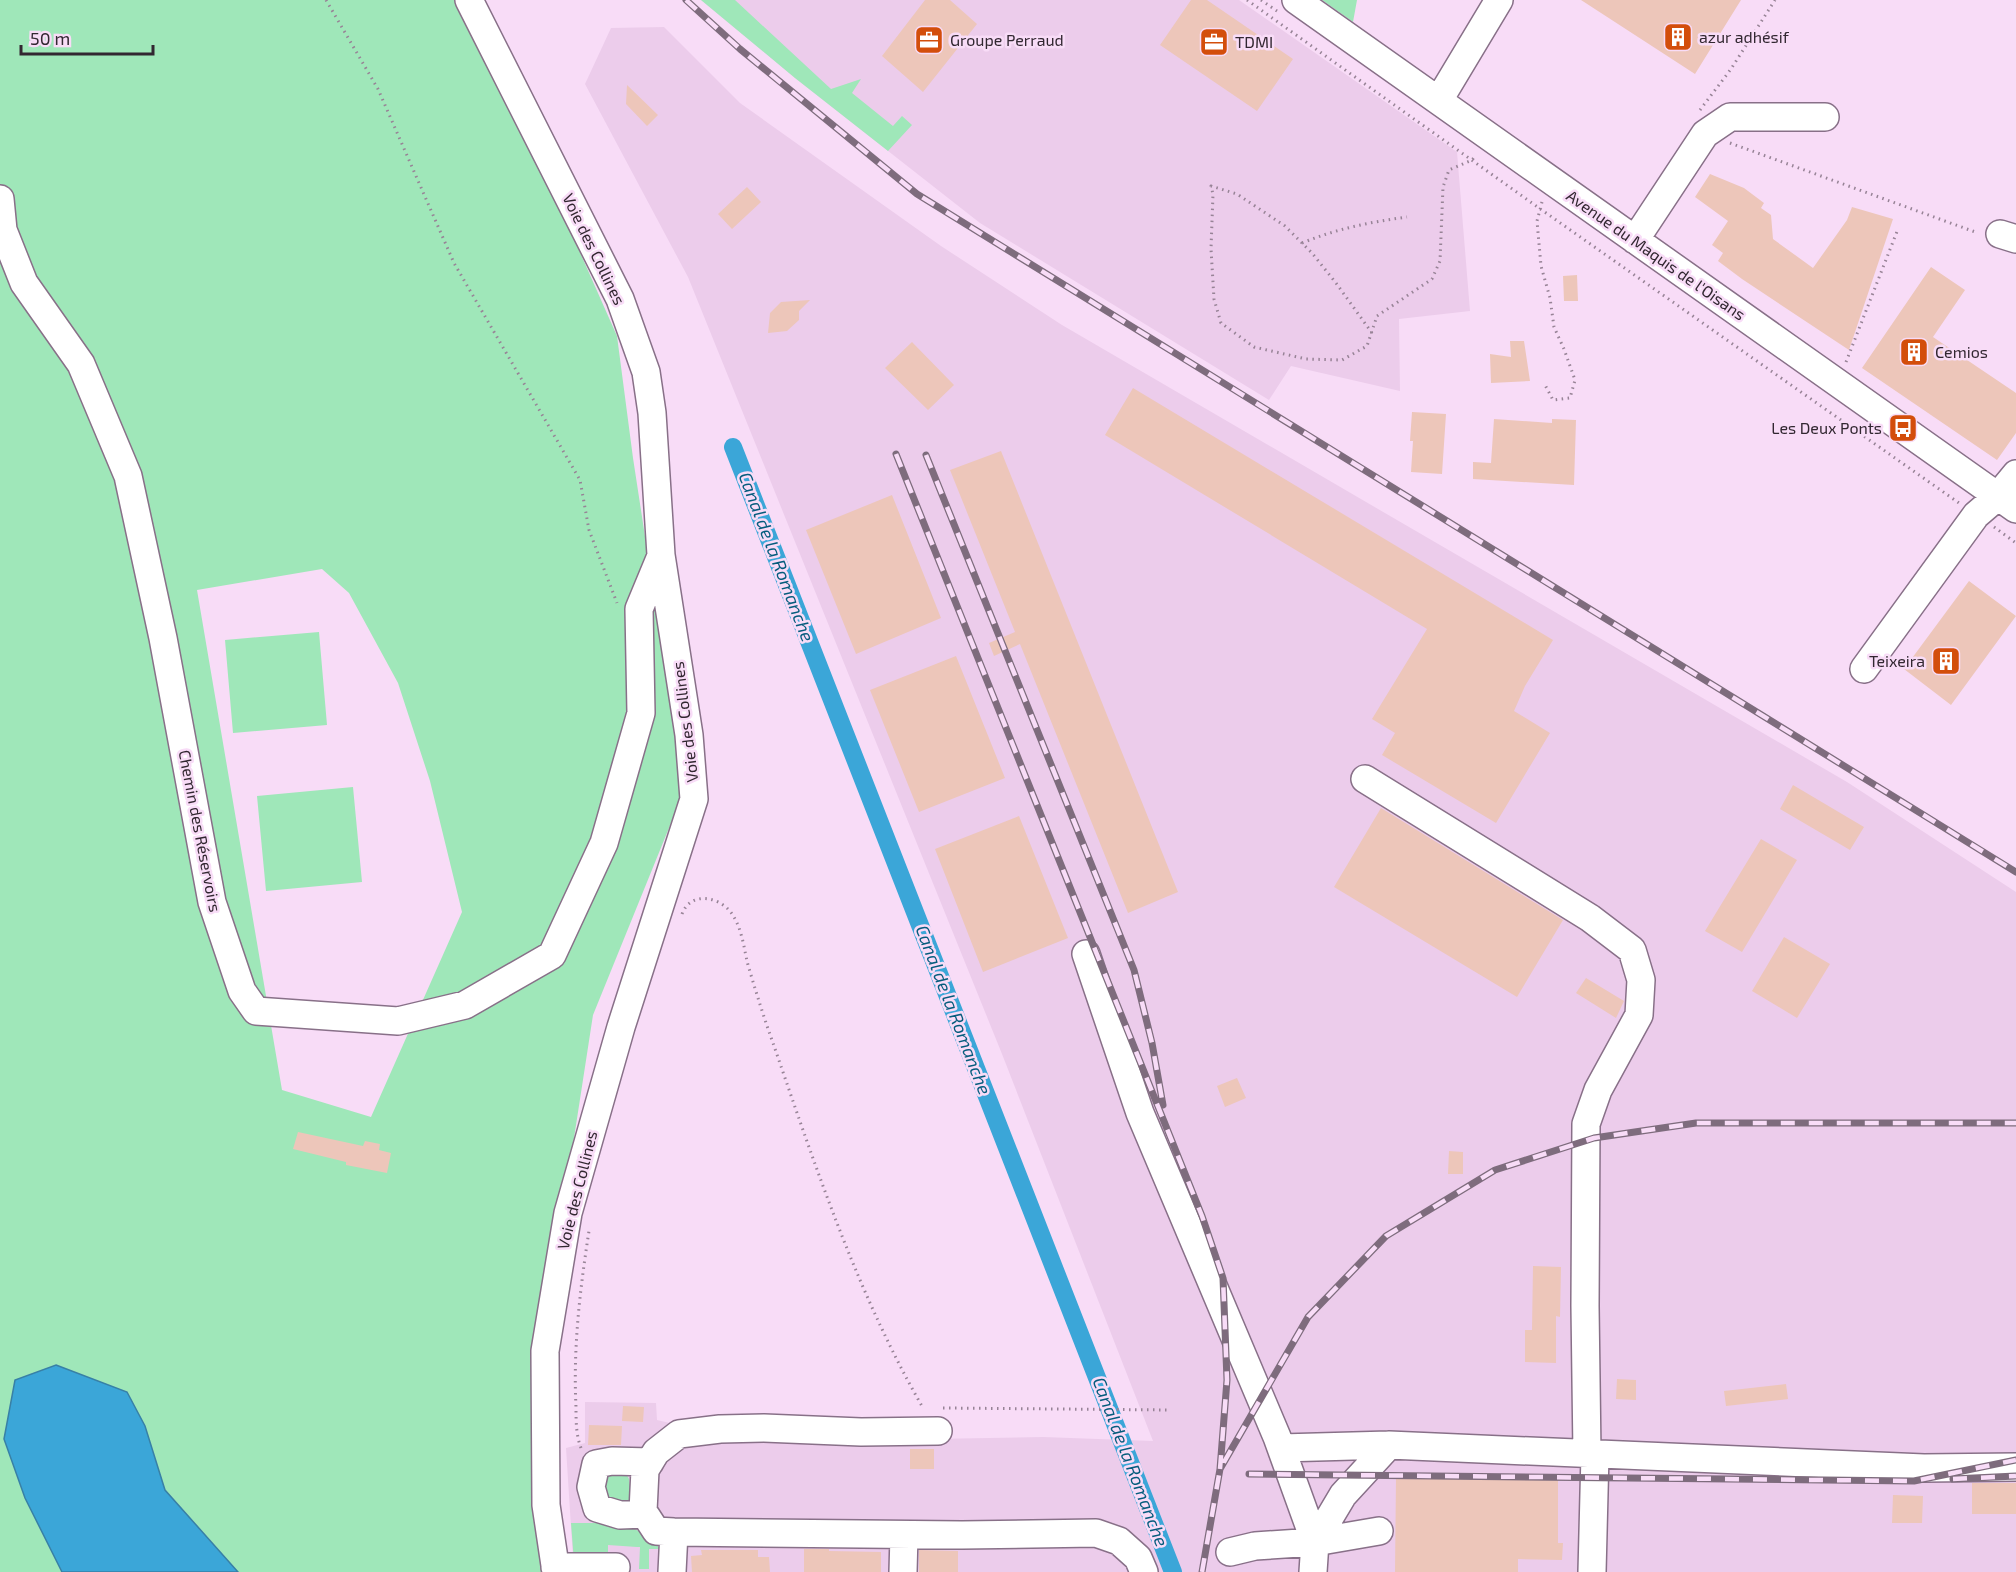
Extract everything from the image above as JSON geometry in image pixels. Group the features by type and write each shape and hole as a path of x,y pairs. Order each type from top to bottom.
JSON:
{"street":[{"name":"Voie des Collines","path":"469,0 620,299 646,372 652,413 661,555 689,735 694,799 621,1028 568,1213 545,1351 546,1505 556,1569"},
{"name":"Avenue du Maquis de l'Oisans","path":"1296,0 1442,94 1489,136 1912,434 2006,503"},
{"path":"1442,94 1499,0"},
{"path":"1635,240 1705,134 1730,117 1825,117"},
{"name":"Chemin des Réservoirs","path":"0,199 3,230 24,283 81,364 128,476 163,638 212,902 242,991 256,1011 398,1021 465,1005 552,955 604,843 641,713 639,609 661,555"},
{"path":"1864,669 1976,515 2006,503 2016,474"},
{"path":"1365,779 1590,918 1632,950 1641,980 1639,1015 1598,1090 1586,1124 1585,1306 1591,1454 1592,1572"},
{"path":"1086,954 1140,1113 1281,1448 1315,1542 1313,1572"},
{"path":"939,1431 861,1432 764,1428 720,1429 679,1434 656,1452 645,1470 643,1510 656,1531 790,1545 903,1534 1096,1533 1119,1541 1138,1558 1144,1572"},
{"path":"1315,1542 1343,1495 1389,1445"},
{"path":"1281,1448 1389,1445 1924,1468 2016,1467"},
{"path":"645,1514 620,1515 597,1508 591,1487 596,1464 612,1461 650,1462"},
{"path":"1230,1552 1255,1546 1315,1542 1379,1531"},
{"path":"672,1572 674,1532"},
{"path":"903,1534 903,1572"},
{"path":"556,1569 616,1567"}],"path":[{"path":"326,0 378,89 454,262 580,480 589,531 624,620 640,634"},
{"path":"1247,0 2016,543"},
{"path":"1705,134 2000,236"},
{"path":"1372,333 1336,283 1285,226 1237,194 1211,186 1213,194 1211,259 1214,298 1221,322 1254,347 1306,359 1342,360 1367,346 1372,333 1377,316 1432,279 1440,261 1443,187 1449,170 1472,160 1489,136"},
{"path":"1545,385 1553,400 1570,398 1575,380 1554,327 1550,298 1541,266 1537,221 1539,208 1553,182"},
{"path":"1302,243 1331,231 1407,217"},
{"path":"1843,369 1898,229"},
{"path":"681,920 684,909 694,901 707,897 726,905 736,920 758,1001 818,1173 874,1315 922,1408 1171,1410"},
{"path":"591,1223 579,1297 575,1389 577,1438 585,1458 595,1469"}],"shaded area":[{"path":"701,0 1239,0 1457,152 1470,311 1399,319 1400,391 1291,366 1269,400 980,223 795,78"},
{"path":"664,27 740,103 941,246 1062,325 1847,782 2016,892 2016,1572 576,1572 573,1558 566,1448 585,1443 585,1402 656,1403 657,1420 725,1436 814,1441 1043,1437 1153,1441 1002,1054 688,277 585,84 611,28"}],"green space":[{"path":"0,0 456,0 559,205 617,336 633,458 684,791 593,1015 549,1300 545,1572 238,1572 165,1490 145,1426 4,1439 25,1498 62,1572 0,1572","holes":["322,569 349,593 398,683 430,781 462,912 371,1117 282,1090 197,590"]},
{"path":"701,0 735,0 831,89 861,79 852,93 893,126 902,116 912,125 888,151"},
{"path":"1322,0 1357,0 1353,22"},
{"path":"319,632 327,725 233,733 225,640"},
{"path":"353,787 362,882 266,891 257,796"},
{"path":"624,1470 629,1479 633,1507 605,1497 603,1475"},
{"path":"571,1523 623,1523 656,1540 659,1549 649,1549 649,1569 639,1569 640,1547 608,1545 608,1564 574,1562"}],"water":[{"path":"56,1365 127,1392 145,1426 165,1490 238,1572 62,1572 25,1498 4,1439 15,1380"}],"building":[{"name":"Groupe Perraud","path":"925,0 950,0 977,24 923,92 882,56"},
{"path":"1191,0 1207,0 1293,59 1257,111 1160,45"},
{"name":"azur adhésif","path":"1581,0 1741,0 1695,74"},
{"path":"627,85 658,115 647,126 626,104"},
{"path":"1710,174 1744,188 1764,203 1761,208 1771,215 1773,239 1813,268 1847,220 1852,207 1893,219 1849,350 1718,261 1723,253 1712,245 1728,221 1695,197"},
{"path":"747,187 761,202 732,229 718,214"},
{"name":"Cemios","path":"1931,267 1965,290 1933,337 2016,393 2016,433 1997,460 1862,368"},
{"path":"1577,275 1578,301 1564,301 1563,276"},
{"path":"810,300 799,311 799,320 787,331 768,333 770,313 781,302"},
{"path":"1510,341 1524,341 1530,381 1491,383 1490,354 1511,357"},
{"path":"912,342 954,385 928,410 885,368"},
{"path":"1133,388 1553,640 1525,686 1514,711 1550,733 1496,823 1382,755 1395,733 1372,719 1427,629 1105,435"},
{"path":"1412,412 1446,414 1442,474 1411,472"},
{"path":"1494,419 1552,423 1552,419 1576,420 1574,485 1473,479 1473,462 1491,463"},
{"path":"1001,451 1178,892 1128,913 1020,644 994,656 989,643 1015,632 950,470"},
{"path":"892,495 941,618 856,654 806,530"},
{"path":"1969,581 2016,616 1951,705 1904,669"},
{"path":"956,656 1005,778 919,812 870,690"},
{"path":"1793,785 1864,827 1850,850 1780,809"},
{"path":"1381,808 1563,920 1517,997 1334,887"},
{"path":"1019,816 1068,938 983,972 935,849"},
{"path":"1761,839 1797,860 1742,952 1705,931"},
{"path":"1784,937 1830,964 1797,1018 1752,991"},
{"path":"1586,978 1624,1001 1616,1018 1576,993"},
{"path":"1237,1078 1246,1098 1225,1107 1217,1086"},
{"path":"298,1132 363,1146 365,1141 380,1144 379,1150 391,1153 387,1173 346,1165 346,1162 293,1149"},
{"path":"1449,1151 1463,1152 1463,1174 1448,1174"},
{"path":"1533,1266 1561,1267 1560,1317 1556,1316 1556,1363 1525,1362 1525,1330 1532,1330"},
{"path":"1617,1379 1636,1380 1636,1400 1616,1399"},
{"path":"1786,1384 1788,1399 1726,1406 1724,1391"},
{"path":"623,1406 644,1407 643,1422 622,1421"},
{"path":"589,1425 622,1426 621,1445 588,1445"},
{"path":"910,1449 934,1449 934,1469 910,1469"},
{"path":"1396,1478 1558,1478 1558,1543 1563,1543 1562,1560 1518,1559 1518,1572 1395,1572"},
{"path":"1972,1483 2016,1483 2016,1514 1972,1514"},
{"path":"1893,1495 1923,1496 1922,1523 1892,1523"},
{"path":"804,1549 881,1552 881,1572 804,1572"},
{"path":"701,1550 758,1550 758,1557 769,1557 770,1572 692,1572 691,1556 702,1555"},
{"path":"919,1550 958,1551 958,1572 919,1572"}],"waterway":[{"name":"Canal de la Romanche","path":"733,447 1173,1572"}],"railway":[{"path":"686,0 740,49 917,194 2016,872"},
{"path":"896,454 1202,1216 1223,1278 1227,1380 1220,1469"},
{"path":"926,455 1134,970 1152,1043 1163,1105"},
{"path":"1202,1572 1220,1469 1308,1317 1386,1236 1495,1170 1594,1138 1696,1123 2016,1123"},
{"path":"1249,1474 1914,1481 2016,1460"},
{"path":"1953,1479 2016,1476"}],"place":[{"name":"azur adhésif","path":"1678,37"},
{"name":"Groupe Perraud","path":"929,40"},
{"name":"TDMI","path":"1214,42"},
{"name":"Cemios","path":"1914,352"},
{"name":"Les Deux Ponts","path":"1903,428"},
{"name":"Teixeira","path":"1946,661"}]}
